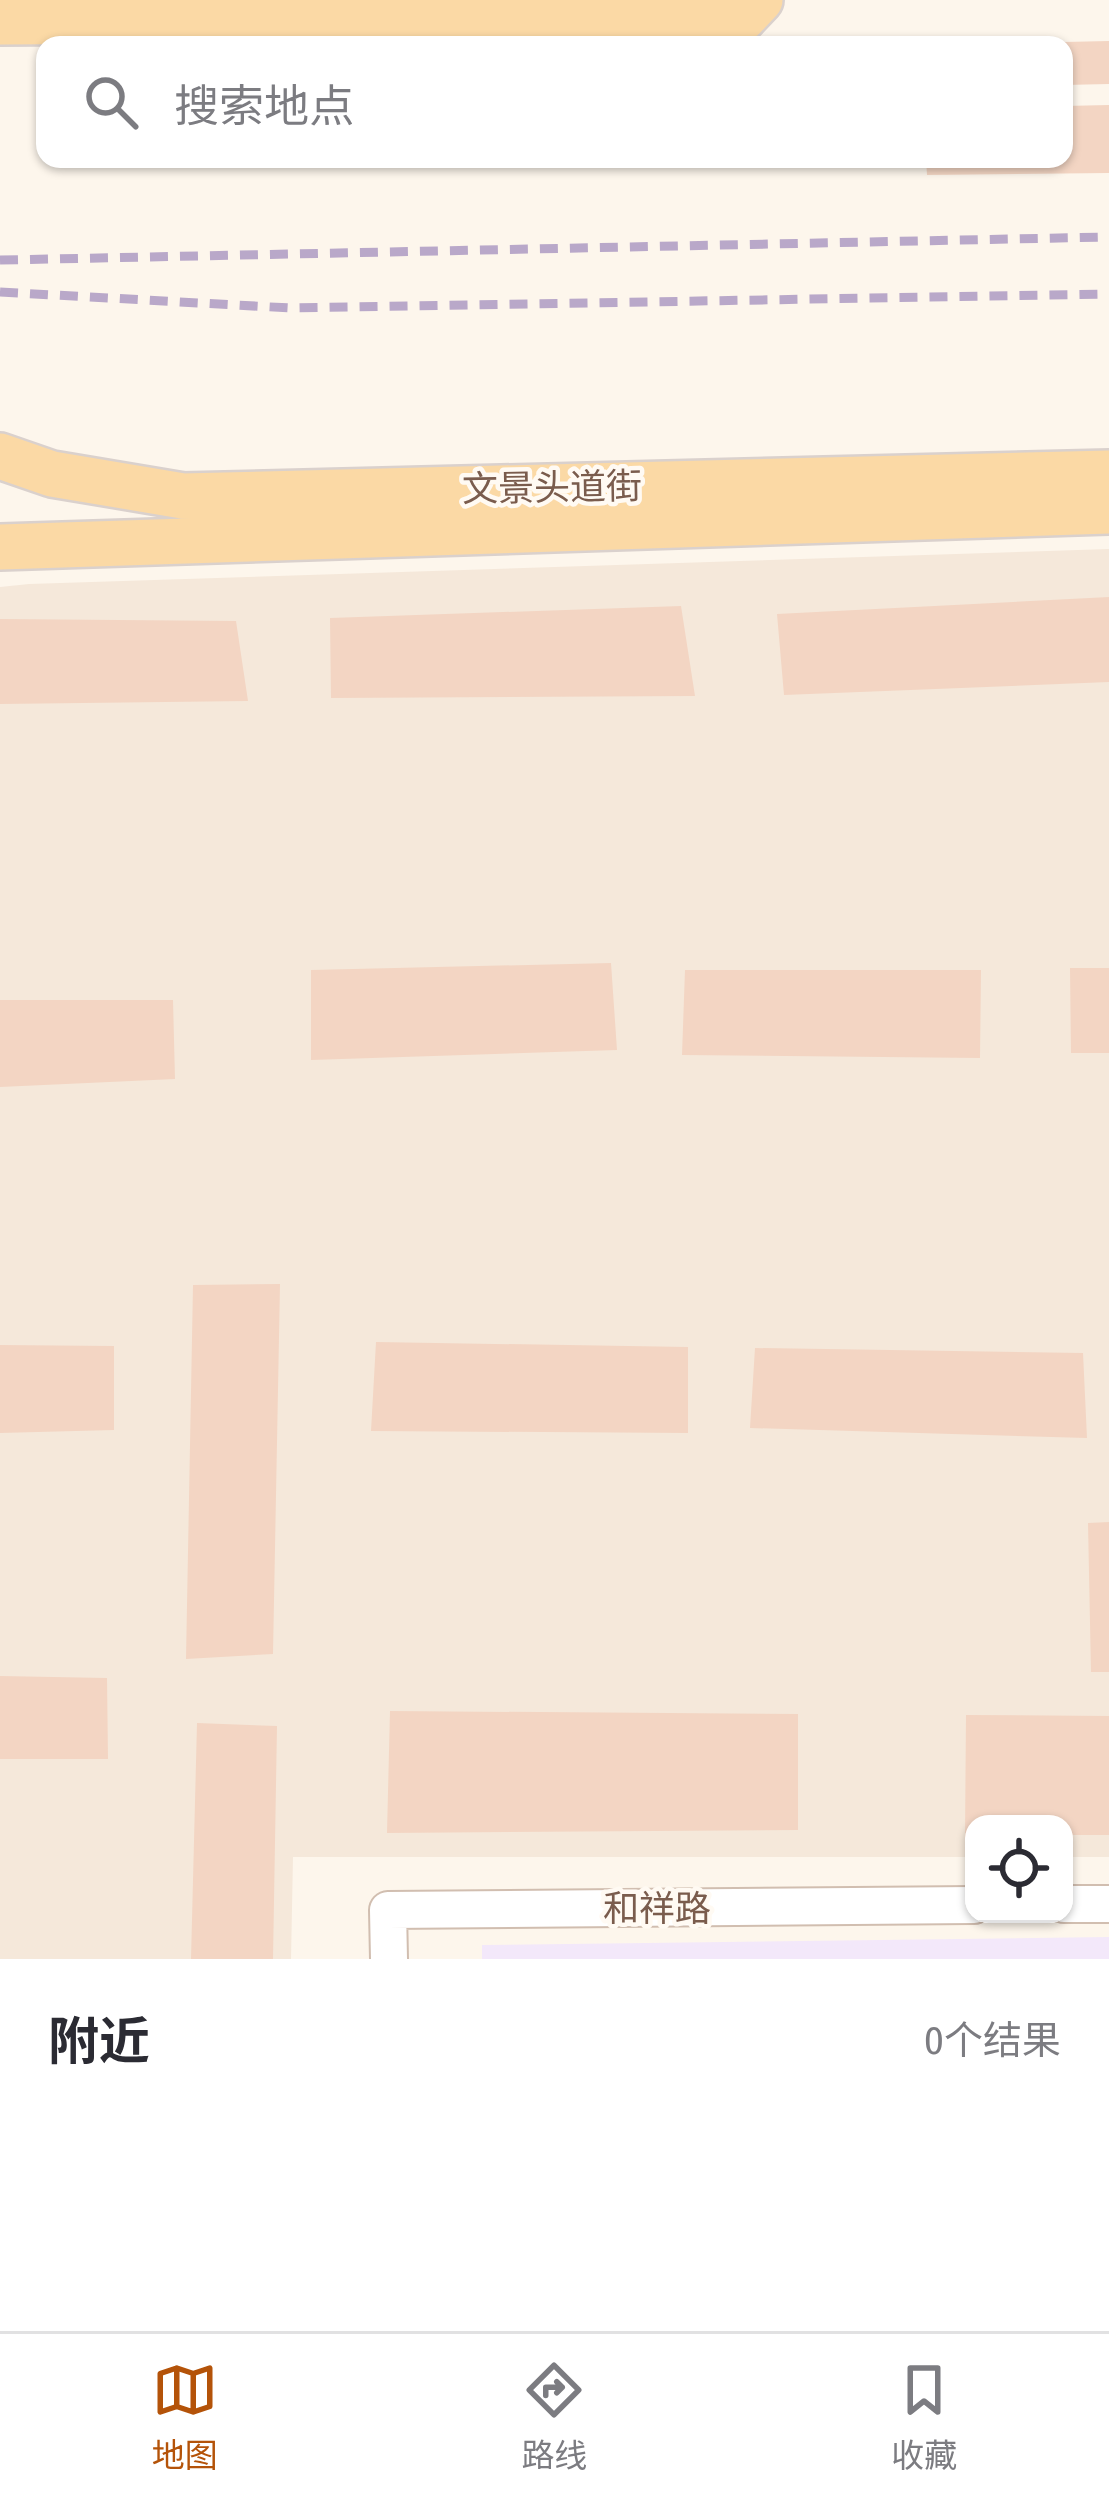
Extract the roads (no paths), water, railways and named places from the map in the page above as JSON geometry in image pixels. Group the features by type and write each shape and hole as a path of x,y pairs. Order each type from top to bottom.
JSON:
{"main road":[{"path":"0,22 743,18 760,0"},
{"name":"文景头道街","path":"0,456 52,474 183,496 1109,473"},
{"name":"文景头道街","path":"0,547 1109,511"}],"street":[{"path":"1073,1904 1109,1904"},
{"name":"和祥路","path":"388,1959 388,1910 965,1905"}],"railway":[{"path":"0,260 1109,237"},
{"path":"0,292 290,308 1109,294"}]}
